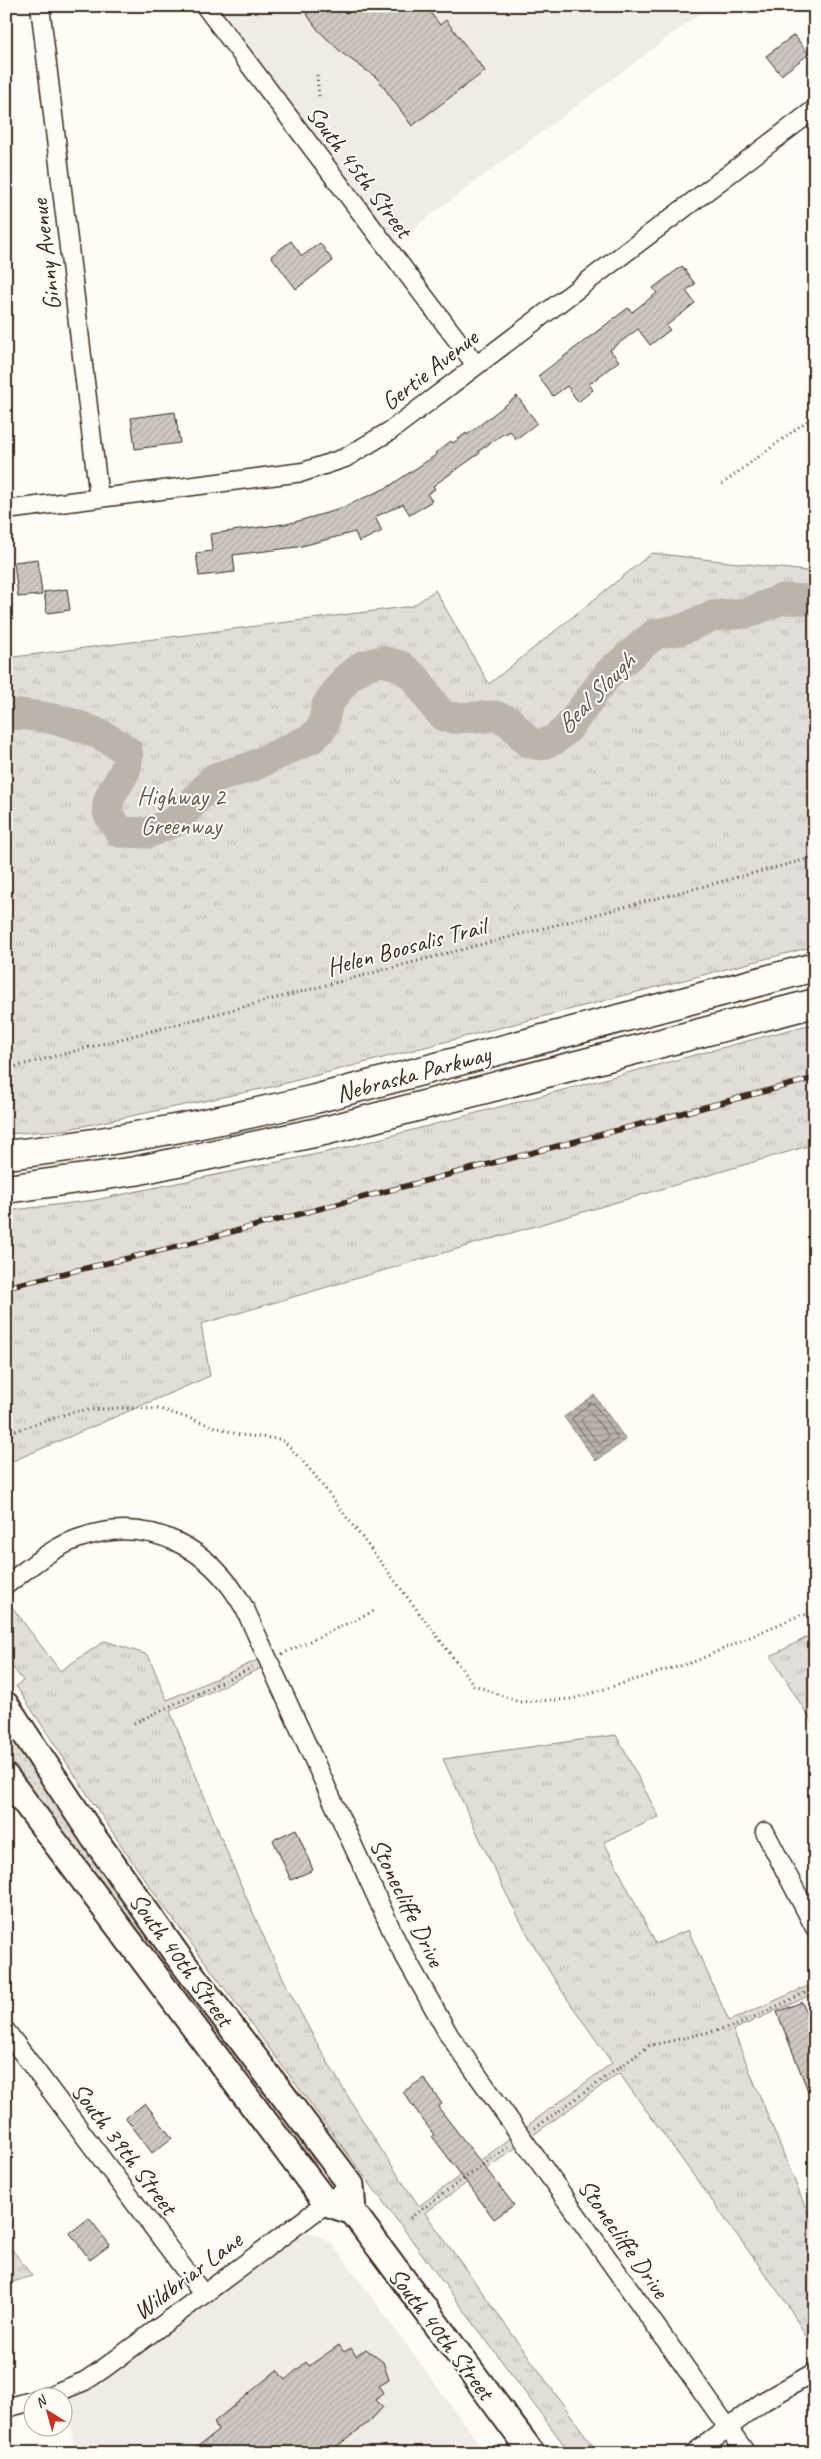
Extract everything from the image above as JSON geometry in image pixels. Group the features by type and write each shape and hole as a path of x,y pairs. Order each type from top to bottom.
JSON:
{"main road":[{"name":"Nebraska Parkway","path":"6,1155 141,1136 242,1116 315,1099 815,967"},
{"name":"Nebraska Parkway","path":"6,1189 135,1171 328,1130 815,1003"},
{"name":"South 40th Street","path":"6,1705 94,1838 177,1954 350,2184"},
{"name":"South 40th Street","path":"6,1777 326,2203"},
{"path":"326,2203 353,2212 350,2184"},
{"name":"South 40th Street","path":"353,2212 532,2453"}],"street":[{"name":"Ginny Avenue","path":"40,6 99,498"},
{"name":"South 45th Street","path":"205,6 476,365"},
{"name":"Gertie Avenue","path":"6,510 303,472 344,458 376,441 815,109"},
{"name":"Stonecliffe Drive","path":"6,1585 61,1546 79,1538 122,1531 144,1532 165,1537 186,1546 220,1572 234,1589 245,1609 415,1976 449,2035 746,2453"},
{"path":"765,1832 815,1928"},
{"name":"South 39th Street","path":"6,2031 12,2050 203,2294"},
{"name":"Wildbriar Lane","path":"72,2386 85,2381 103,2369 350,2184"},
{"path":"694,2453 764,2401 815,2372"},
{"path":"6,2408 22,2404"}],"path":[{"path":"317,75 318,97"},
{"path":"722,484 815,416"},
{"name":"Helen Boosalis Trail","path":"6,1069 815,857"},
{"path":"6,1434 75,1411 118,1408 160,1409 240,1435 278,1439 285,1442 313,1473 474,1685 519,1702 572,1699 696,1661 800,1615 815,1614"},
{"path":"410,2218 649,2046 735,2026 815,1988"}],"shaded area":[{"path":"205,6 710,6 387,248"},
{"path":"295,2226 331,2242 486,2453 76,2453 72,2435 72,2386 69,2386"}],"green space":[{"name":"Highway 2 Greenway","path":"652,553 815,572 815,946 271,1087 64,1130 6,1134 6,658 413,606 435,590 489,684"},
{"path":"815,1023 815,1144 201,1324 210,1376 6,1464 6,1211 95,1200 341,1149"},
{"path":"6,1599 60,1671 105,1641 148,1655 167,1700 267,1656 270,1664 170,1711 245,1895 288,1988 340,2084 419,2206 612,2063 556,1982 524,1928 443,1759 616,1735 659,1817 604,1842 656,1944 688,1930 729,2021 815,1983 815,1993 733,2030 815,2231 815,2351 787,2304 619,2073 425,2213 598,2453 570,2453 168,1912 129,1857 16,1686 23,1681 6,1658"},
{"path":"815,1633 815,1727 771,1656"},
{"path":"6,1728 132,1912 296,2133 316,2166 318,2174 6,1758"},
{"path":"6,2242 32,2276 6,2284"}],"water":[{"path":"594,1395 626,1440 596,1461 564,1417"}],"building":[{"path":"301,6 425,6 440,25 446,20 485,71 412,126 377,78 342,53 318,30"},
{"path":"794,35 809,54 781,75 766,56"},
{"path":"291,241 302,256 320,243 333,261 296,289 271,256"},
{"path":"682,266 695,284 686,291 695,303 666,326 670,330 650,345 638,329 610,350 619,361 589,384 593,390 578,402 567,386 553,396 538,376 628,308 632,312 657,293 653,288"},
{"path":"517,396 537,423 516,439 510,431 479,451 480,453 433,486 435,489 427,494 432,501 410,515 403,504 375,517 382,531 359,542 355,532 298,547 233,555 235,572 199,576 196,553 212,551 210,534 291,523 337,510 388,487 436,455 435,453 451,441 453,443 466,433 467,435"},
{"path":"175,412 180,443 135,449 131,418"},
{"path":"38,559 42,595 18,597 14,562"},
{"path":"67,589 70,610 47,613 44,592"},
{"path":"296,1829 313,1870 291,1880 273,1840"},
{"path":"802,2002 815,2034 814,2106 777,2012"},
{"path":"424,2078 442,2104 438,2107 514,2205 494,2219 432,2136 434,2135 403,2092"},
{"path":"145,2103 172,2138 152,2153 126,2118"},
{"path":"89,2218 110,2245 90,2260 70,2233"},
{"path":"339,2345 344,2352 351,2348 356,2356 366,2349 383,2362 389,2380 379,2386 383,2393 376,2400 383,2407 369,2422 328,2453 189,2453 218,2431 214,2422 277,2370 285,2380 306,2362 309,2366"}],"waterway":[{"name":"Beal Slough","path":"6,714 38,716 70,723 100,735 127,751 125,769 110,796 108,812 120,832 148,833 176,821 215,778 251,767 312,738 323,727 327,705 346,679 363,666 382,661 401,666 417,680 435,707 444,716 454,718 495,716 509,721 528,742 540,745 554,740 567,729 609,673 655,634 683,629 712,616 747,613 782,599 815,600"}],"railway":[{"path":"6,1287 171,1248 815,1078"}]}
